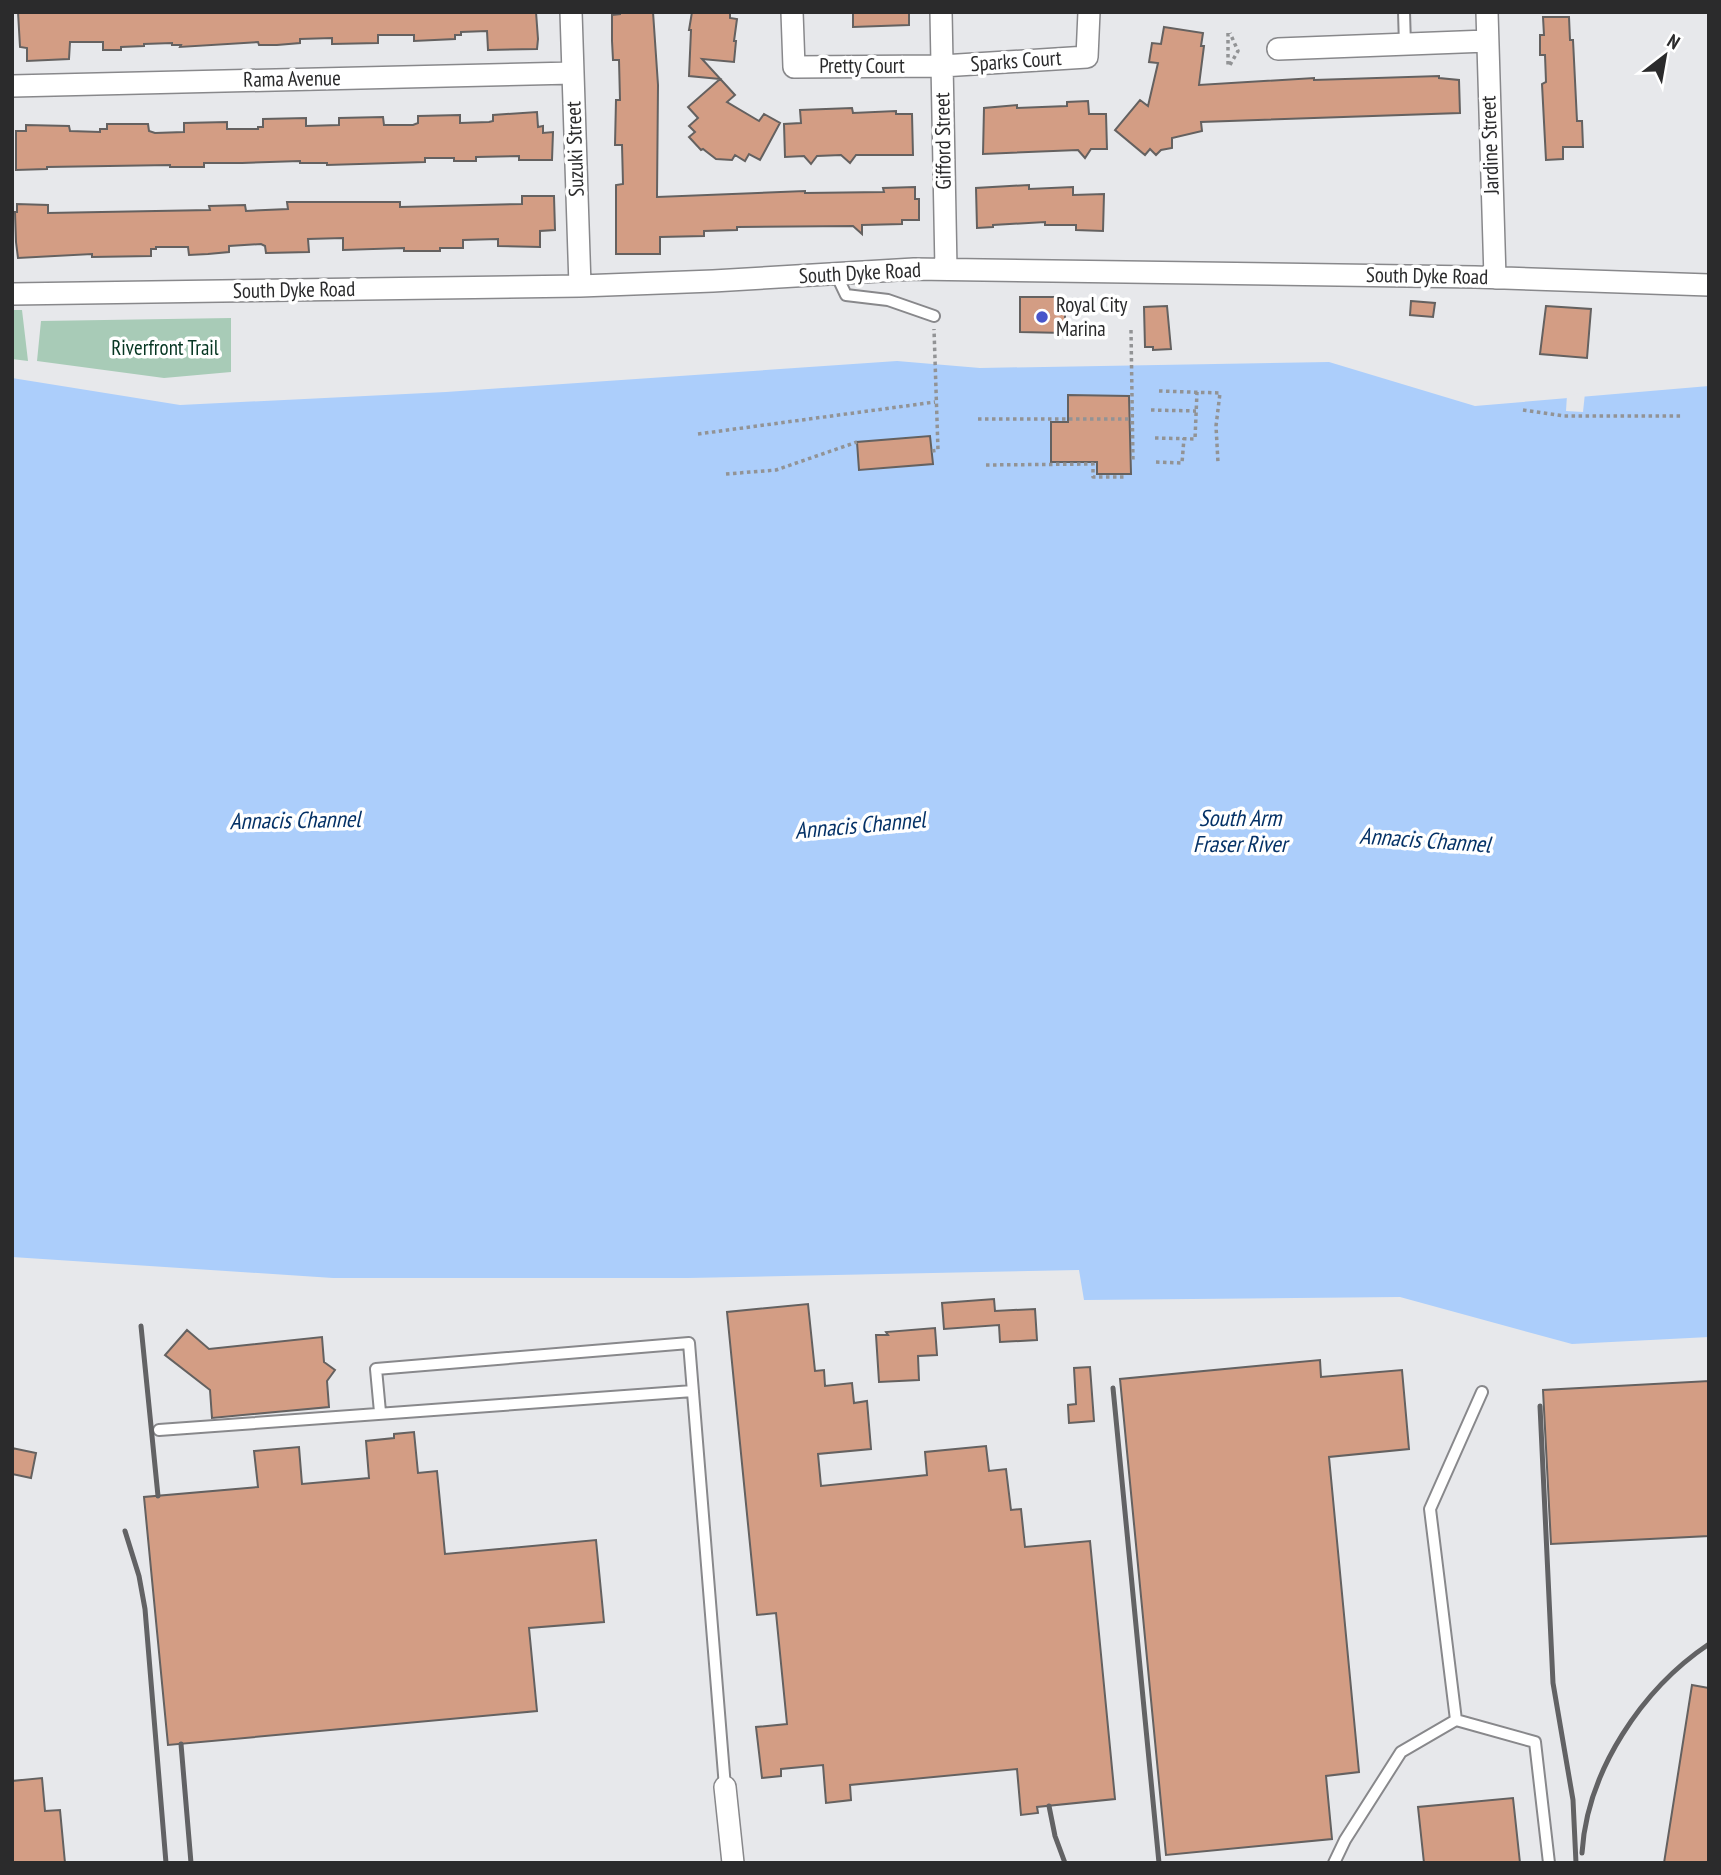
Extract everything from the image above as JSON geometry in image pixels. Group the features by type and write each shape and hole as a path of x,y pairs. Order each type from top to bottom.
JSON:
{"street":[{"name":"Suzuki Street","path":"571,12 580,286"},
{"name":"Pretty Court","path":"792,12 794,66 942,66"},
{"name":"Gifford Street","path":"941,12 946,269"},
{"name":"Sparks Court","path":"942,66 1087,57 1089,12"},
{"name":"Jardine Street","path":"1487,12 1495,278"},
{"path":"1278,49 1487,41"},
{"name":"Rama Avenue","path":"12,86 573,73"},
{"name":"South Dyke Road","path":"12,294 580,286 946,269 1495,278 1709,285"},
{"path":"724,1787 733,1863"}],"lane":[{"path":"1404,12 1405,45"},
{"path":"836,274 846,295 888,300 934,316"},
{"path":"380,1412 376,1368 689,1343 724,1787"},
{"path":"159,1430 693,1391"},
{"path":"1456,1720 1430,1509 1482,1392"},
{"path":"1334,1863 1345,1840 1401,1752 1456,1720 1535,1742 1549,1863"}],"path":[{"path":"1229,33 1238,50 1237,56 1229,65 1229,33"},
{"path":"1228,50 1238,50"},
{"path":"932,451 938,450 934,316"},
{"path":"1131,330 1133,462"},
{"path":"1159,391 1220,393 1216,426 1218,463"},
{"path":"1155,438 1195,439 1197,392"},
{"path":"698,434 935,402"},
{"path":"1152,410 1196,411"},
{"path":"1523,410 1564,416 1682,416"},
{"path":"978,419 1132,419"},
{"path":"1156,462 1182,463 1184,438"},
{"path":"726,474 776,470 856,442"},
{"path":"986,465 1093,464 1093,477 1125,477"}],"green space":[{"path":"12,310 22,310 28,361 12,359"},
{"name":"Riverfront Trail","path":"231,318 231,372 164,378 37,361 41,321"}],"water":[{"name":"South Arm Fraser River","path":"897,361 980,368 1329,362 1475,406 1709,386 1709,1337 1572,1344 1400,1297 1084,1300 1079,1270 688,1278 333,1278 12,1257 12,378 180,405 446,392"}],"pier":[{"path":"1585,393 1583,412 1566,411 1567,395"}],"building":[{"path":"18,12 536,12 538,39 537,49 488,50 487,31 461,32 461,35 455,35 455,39 414,41 414,35 378,35 378,43 332,44 332,38 300,39 300,43 277,45 259,45 258,42 180,47 181,45 172,43 144,44 121,47 121,50 103,50 103,42 70,42 69,59 27,61 27,48 20,47"},
{"path":"620,12 653,12 658,85 657,197 805,191 884,192 883,188 915,187 915,199 919,199 919,220 902,220 902,224 862,225 862,234 853,226 737,227 737,230 704,231 704,236 660,237 660,254 616,254 616,185 623,184 622,145 615,145 616,100 620,100 619,60 613,60 612,15"},
{"path":"692,12 730,12 730,18 737,19 734,62 702,59 735,95 727,102 759,121 764,114 780,123 760,160 749,154 745,161 735,155 732,160 716,159 701,150 689,137 695,132 689,126 698,118 688,107 720,79 689,76 689,30"},
{"path":"853,12 909,12 909,25 853,27"},
{"path":"1543,17 1569,17 1570,40 1573,40 1577,121 1582,121 1583,147 1563,147 1563,159 1546,160 1542,84 1546,82 1545,55 1540,55 1540,35 1544,35"},
{"path":"1164,27 1203,33 1199,85 1314,78 1439,76 1459,80 1460,113 1201,122 1202,131 1172,138 1172,148 1161,150 1156,155 1150,149 1145,155 1115,130 1140,100 1148,106 1158,63 1149,62 1152,43 1161,44"},
{"path":"1088,101 1089,114 1106,114 1107,149 1091,149 1085,158 1078,150 983,154 984,108 1017,105 1017,108 1067,106 1067,102"},
{"path":"852,108 853,113 896,111 896,114 912,114 913,155 856,155 850,163 841,155 817,156 811,164 804,156 785,157 784,124 801,123 800,110"},
{"path":"537,112 538,127 543,126 543,133 553,132 552,160 519,160 519,156 476,157 476,161 425,158 425,162 327,165 300,161 204,163 204,167 170,165 16,170 16,131 26,131 26,125 69,126 70,131 100,132 100,129 107,129 107,124 148,124 149,131 155,133 184,132 184,123 227,122 227,129 258,129 263,127 263,119 306,118 306,126 339,125 339,118 383,117 384,125 413,125 418,123 418,116 460,115 460,123 489,122 493,121 493,115"},
{"path":"1029,185 1029,189 1073,187 1073,195 1104,194 1103,231 1076,230 1076,225 1045,225 1045,222 977,228 976,188"},
{"path":"522,196 554,196 555,230 540,231 540,247 498,246 498,239 463,240 463,248 440,248 440,251 404,251 404,248 343,250 343,238 308,239 309,252 266,253 265,246 261,244 229,246 229,252 208,254 189,255 188,247 156,247 151,249 151,256 92,257 92,254 18,258 16,242 17,204 48,205 48,213 210,210 209,206 245,205 246,211 288,209 287,202 400,202 400,207 522,204"},
{"name":"Royal City Marina","path":"1020,297 1056,297 1056,302 1065,302 1065,333 1020,332"},
{"path":"1411,301 1435,303 1433,317 1410,315"},
{"path":"1167,306 1171,349 1153,350 1153,347 1145,347 1144,307"},
{"path":"1546,306 1591,309 1587,358 1540,354"},
{"path":"1068,395 1129,396 1131,474 1097,474 1097,462 1051,462 1051,422 1068,422"},
{"path":"930,436 933,464 859,470 857,442"},
{"path":"994,1299 995,1311 1035,1309 1037,1340 1000,1342 999,1325 944,1329 942,1303"},
{"path":"808,1304 815,1371 824,1370 825,1386 852,1383 854,1403 867,1401 871,1449 818,1454 821,1486 927,1475 925,1452 986,1446 989,1471 1006,1469 1011,1510 1021,1509 1025,1547 1090,1541 1115,1799 1037,1807 1038,1813 1021,1815 1017,1769 850,1785 851,1800 826,1803 823,1765 781,1769 781,1776 762,1778 756,1727 787,1724 776,1613 757,1615 727,1312"},
{"path":"935,1328 937,1355 918,1356 919,1380 879,1382 876,1335"},
{"path":"187,1330 209,1349 322,1337 324,1362 335,1370 327,1381 329,1407 212,1418 210,1390 165,1355"},
{"path":"1320,1360 1321,1377 1402,1370 1409,1449 1329,1457 1359,1772 1326,1776 1332,1839 1166,1855 1120,1379"},
{"path":"1090,1367 1094,1421 1069,1423 1068,1405 1076,1404 1074,1368"},
{"path":"1709,1381 1709,1536 1551,1544 1543,1390"},
{"path":"414,1432 418,1473 437,1471 445,1554 596,1540 604,1622 529,1628 537,1711 168,1745 144,1497 258,1487 254,1451 299,1447 302,1484 369,1478 366,1441 394,1438 394,1434"},
{"path":"12,1448 36,1453 31,1478 12,1474"},
{"path":"1692,1685 1709,1688 1709,1863 1664,1863"},
{"path":"42,1778 45,1811 60,1810 65,1863 12,1863 12,1781"},
{"path":"1513,1798 1520,1863 1424,1863 1418,1807"}],"railway":[{"path":"141,1326 158,1496"},
{"path":"1113,1388 1159,1863"},
{"path":"1540,1406 1553,1683 1573,1800 1576,1863"},
{"path":"125,1531 139,1576 145,1609 166,1863"},
{"path":"1582,1853 1586,1822 1595,1792 1622,1735 1662,1684 1709,1644"},
{"path":"181,1744 191,1863"},
{"path":"1049,1806 1055,1836 1065,1863"}],"place":[{"name":"Royal City Marina","path":"1042,317"}],"water label":[{"name":"Annacis Channel","path":"295,820"},
{"name":"Annacis Channel","path":"860,825"},
{"name":"Annacis Channel","path":"1425,840"}]}
